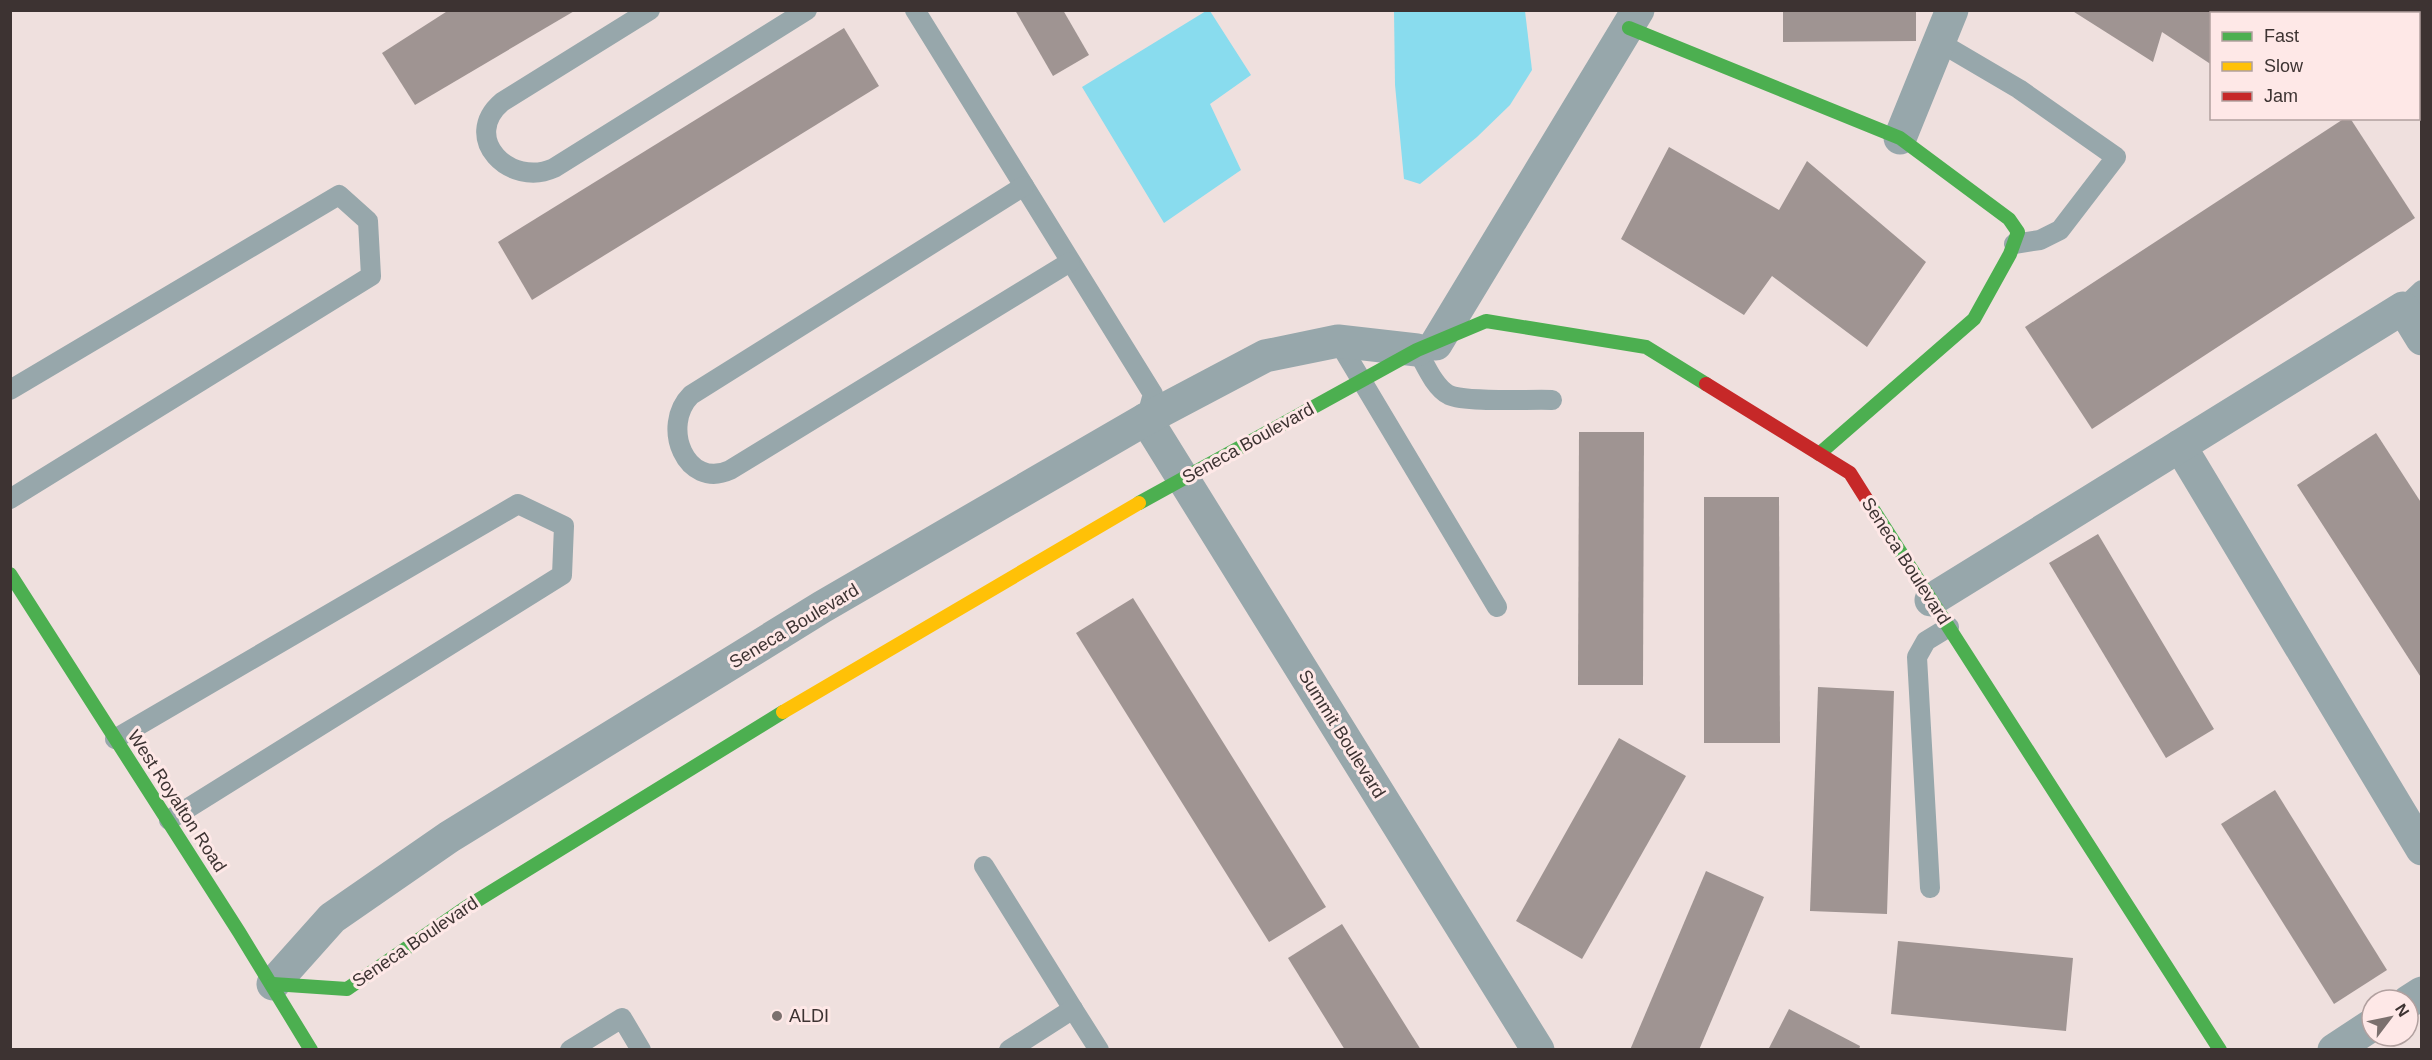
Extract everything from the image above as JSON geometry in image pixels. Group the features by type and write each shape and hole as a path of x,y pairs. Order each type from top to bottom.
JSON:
{"street":[{"path":"1900,138 1952,10"},
{"path":"1426,347 1634,19 1900,138 2009,219 2018,232 1974,319 1819,454"},
{"path":"1931,600 2412,299 2421,339"},
{"name":"Seneca Boulevard","path":"273,984 347,988 465,908 838,678 1183,479 1361,380 1426,347 1486,321 1646,347 1850,472 2220,1050"},
{"name":"Seneca Boulevard","path":"273,984 332,918 449,837 822,607 1146,419 1265,356 1338,341 1426,347"},
{"name":"Summit Boulevard","path":"1146,419 1538,1050"},
{"path":"2180,446 2421,849"},
{"name":"West Royalton Road","path":"10,574 50,631 115,739 273,984 311,1050"},
{"path":"2334,1050 2360,1033"}],"lane":[{"path":"650,10 502,102 491,112 486,126 488,141 495,157 524,173 540,174 554,168 807,10"},
{"path":"915,10 1153,394 1146,419"},
{"path":"1939,42 2019,89 2116,157 2061,230 2040,240 2013,244"},
{"path":"1024,186 691,395 682,404 677,416 676,435 681,452 695,467 707,473 716,474 730,470 1070,262"},
{"path":"10,390 339,195 368,221 371,276 10,499"},
{"path":"1338,341 1497,607"},
{"path":"1426,347 1434,380 1449,394 1463,398 1552,399"},
{"path":"115,739 518,504 564,526 562,575 169,820"},
{"path":"1930,888 1917,657 1926,641 1949,627"},
{"path":"984,866 1099,1050"},
{"path":"1009,1050 1072,1009"},
{"path":"570,1050 622,1018 641,1050"}],"water":[{"path":"1206,11 1210,11 1251,75 1210,104 1241,170 1164,223 1082,87"},
{"path":"1394,11 1525,11 1532,70 1510,105 1477,137 1420,184 1404,179 1395,85"}],"building":[{"path":"449,10 576,10 415,105 382,53"},
{"path":"1015,10 1063,10 1089,55 1053,76"},
{"path":"1783,10 1916,10 1916,41 1783,42"},
{"path":"2071,10 2334,10 2333,12 2210,12 2210,64 2162,32 2153,62"},
{"path":"844,28 879,86 532,300 498,242"},
{"path":"2342,120 2351,120 2415,218 2092,429 2025,327"},
{"path":"1669,147 1779,210 1807,161 1926,262 1867,347 1772,276 1744,315 1621,239"},
{"path":"1579,432 1644,432 1643,685 1578,685"},
{"path":"2376,433 2422,504 2422,679 2297,485"},
{"path":"1704,497 1779,497 1780,743 1704,743"},
{"path":"2098,534 2214,729 2166,758 2049,563"},
{"path":"1133,598 1326,907 1269,942 1076,633"},
{"path":"1818,687 1894,691 1887,914 1810,911"},
{"path":"1619,738 1686,776 1582,959 1516,921"},
{"path":"2275,790 2387,970 2334,1004 2221,824"},
{"path":"1706,871 1764,897 1699,1050 1630,1050"},
{"path":"1342,924 1421,1050 1345,1050 1288,958"},
{"path":"1898,941 2073,958 2066,1031 1891,1014"},
{"path":"1789,1009 1860,1046 1859,1050 1768,1050"}],"traffic: fast":[{"path":"1629,28 1900,138 2009,219 2018,232 2010,254 1974,319 1819,454"},
{"path":"1139,503 1417,350 1486,321 1646,347 1706,384"},
{"path":"1867,500 2220,1050"},
{"path":"10,574 239,932 311,1050"},
{"path":"273,984 347,989 465,908 783,712"}],"traffic: slow":[{"path":"783,712 1139,503"}],"traffic: jam":[{"path":"1706,384 1850,473 1867,500"}],"place":[{"name":"ALDI","path":"777,1016"}]}
